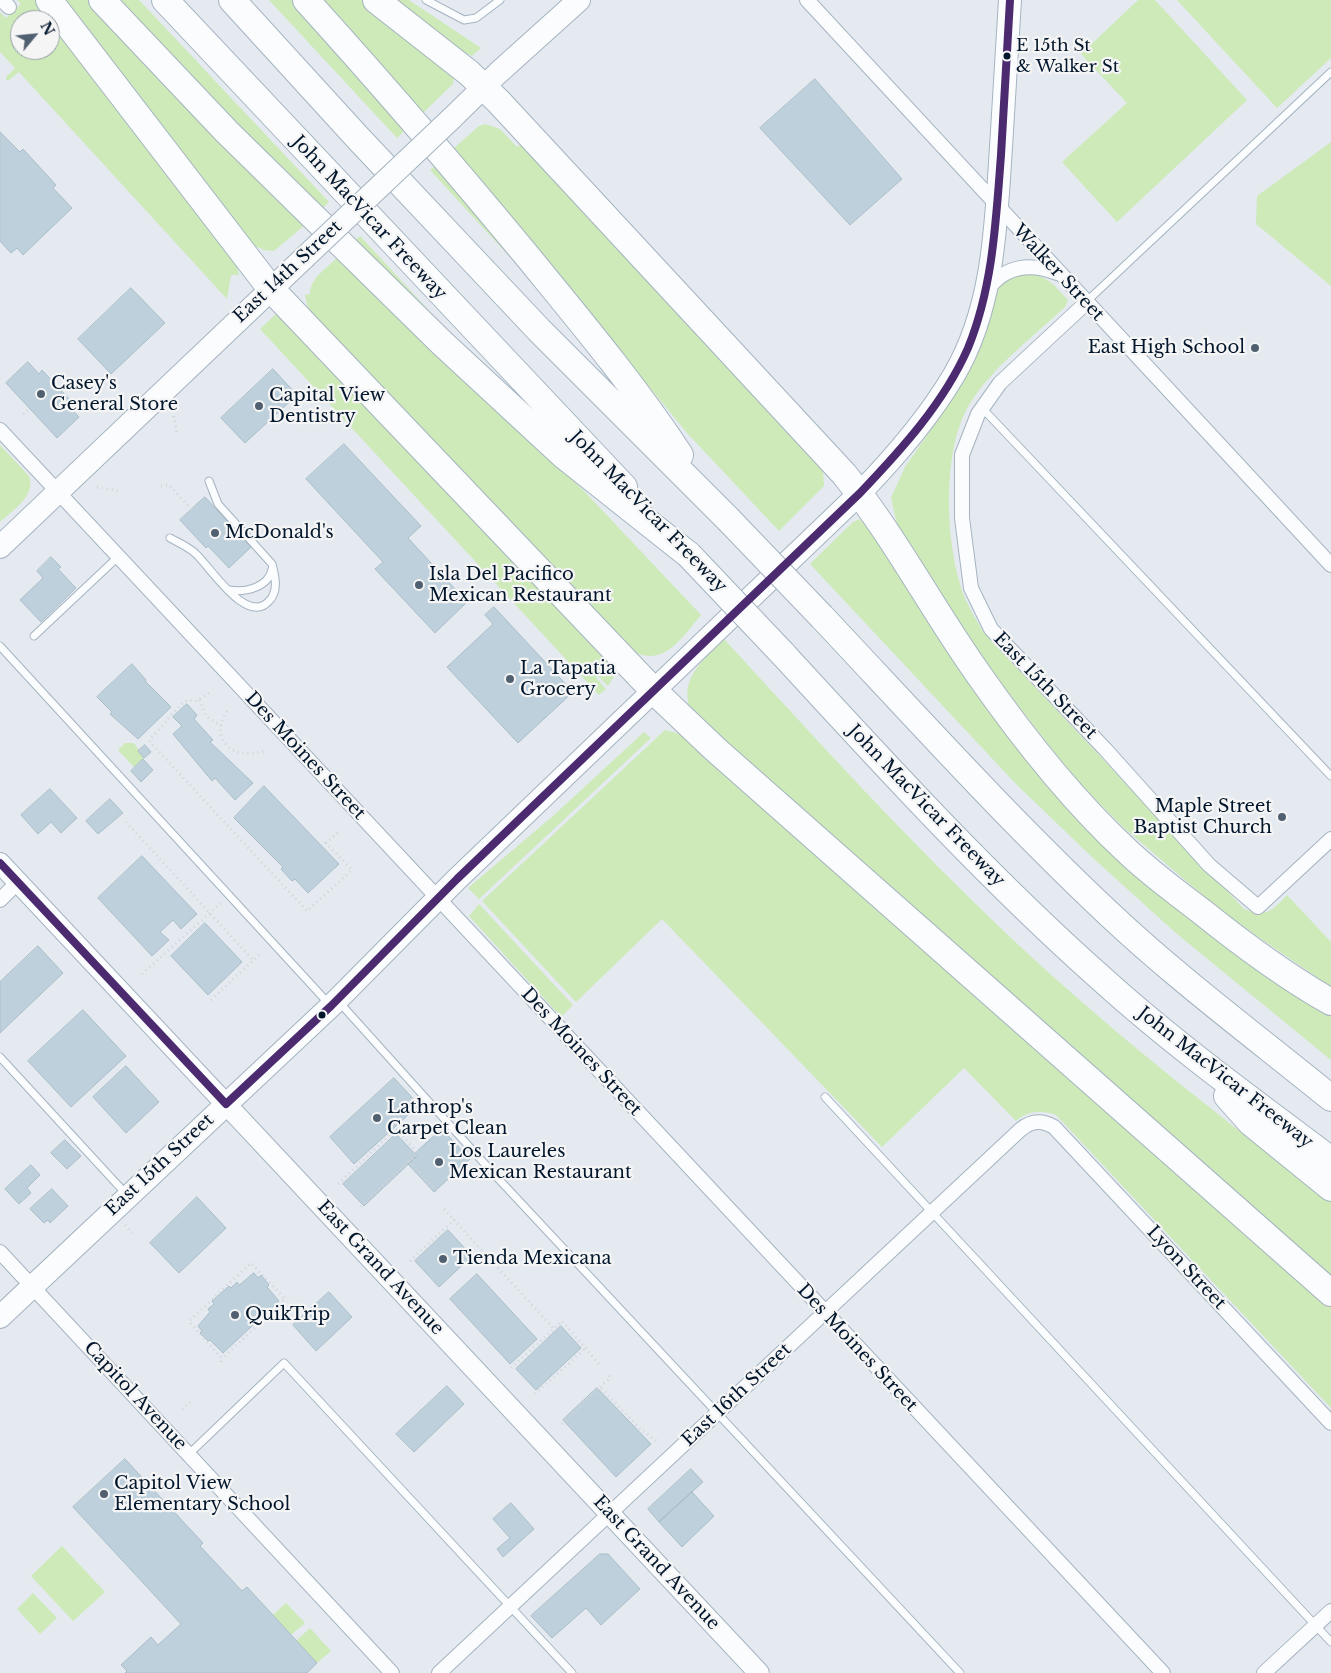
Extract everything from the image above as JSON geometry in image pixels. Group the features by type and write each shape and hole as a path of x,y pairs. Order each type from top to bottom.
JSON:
{"highway":[{"path":"49,0 271,289 654,691 715,749 1331,1293"},
{"path":"102,0 227,132 442,343 563,455 689,555"},
{"name":"John MacVicar Freeway","path":"165,0 989,874 1103,980 1186,1051 1331,1160"},
{"path":"232,0 358,138 539,330 719,510 1035,843 1109,914 1220,1008 1331,1098"},
{"path":"306,0 452,166 623,375 719,510"},
{"path":"376,0 469,72 485,88 860,493 978,674 1017,729 1067,790 1127,852 1169,886 1265,961 1331,1002"},
{"path":"1220,1008 1331,1083"},
{"path":"1186,1051 1251,1123 1331,1188"}],"main road":[{"name":"East 14th Street","path":"0,547 485,88 498,73 579,0"},
{"name":"East 15th Street","path":"0,1317 334,1003 437,898 860,493 914,433 954,374 972,335 985,294 993,252 997,208 1010,0"},
{"name":"East Grand Avenue","path":"0,863 759,1673"}],"street":[{"name":"Walker Street","path":"806,0 997,208 1331,565"},
{"path":"985,294 996,278 1008,270 1024,267 1042,267 1059,274"},
{"name":"East 15th Street","path":"1086,303 1000,383 982,409 962,455 962,518 971,588 990,629 1105,749 1209,865 1258,907 1331,839"},
{"name":"Des Moines Street","path":"0,430 1162,1673"},
{"path":"0,900 18,882"},
{"name":"Lyon Street","path":"1037,1122 1044,1121 1054,1127 1331,1423"},
{"name":"East 16th Street","path":"439,1673 1025,1126 1037,1122"},
{"name":"Capitol Avenue","path":"0,1252 392,1673"},
{"path":"1264,1673 1331,1611"}],"lane":[{"path":"426,0 464,20 476,18 500,0"},
{"path":"1086,303 1331,72"},
{"path":"982,409 1331,776"},
{"path":"170,538 195,553 241,603 257,608 263,606 273,596 275,587 272,564 218,504 209,481"},
{"path":"34,636 119,556"},
{"path":"228,590 238,592 248,590 266,582 271,575 272,564"},
{"path":"0,646 719,1412 960,1673"},
{"path":"0,1057 128,1195"},
{"path":"825,1097 1331,1642"},
{"path":"188,1454 284,1363 572,1673"}],"path":[{"path":"23,414 30,408"},
{"path":"173,411 177,436"},
{"path":"162,486 169,485 173,480"},
{"path":"169,485 192,510"},
{"path":"97,487 119,491"},
{"path":"146,746 150,739 166,723 169,716 183,703 187,700 199,700 209,693"},
{"path":"199,700 207,717 221,726"},
{"path":"227,711 221,726 225,742 237,754 246,755 264,751"},
{"path":"150,742 307,911 352,870 326,843 339,832"},
{"path":"126,822 254,960"},
{"path":"142,974 228,897"},
{"path":"211,1000 262,952"},
{"path":"338,1184 396,1129 418,1153 360,1207"},
{"path":"409,1161 438,1193"},
{"path":"444,1210 554,1329"},
{"path":"410,1260 454,1220"},
{"path":"125,1225 132,1233"},
{"path":"251,1262 285,1299 222,1360 189,1321 210,1298 251,1262"},
{"path":"511,1368 562,1321 587,1347 599,1364"},
{"path":"535,1394 587,1347"},
{"path":"562,1424 610,1378 609,1374"},
{"path":"600,1387 640,1429 658,1442"},
{"path":"182,1409 190,1402"}],"green space":[{"path":"17,0 35,0 43,10 15,10 21,4"},
{"path":"64,0 87,0 180,98 306,224 274,251 264,250 255,246"},
{"path":"116,0 139,0 329,202 321,209"},
{"path":"269,0 293,0 408,127 397,138"},
{"path":"321,0 361,0 450,68 454,74 453,84 423,113"},
{"path":"394,0 409,0 481,48 472,56 460,51"},
{"path":"1138,0 1155,0 1247,100 1117,222 1062,162 1127,103 1081,54"},
{"path":"1177,0 1331,0 1331,58 1277,108"},
{"path":"0,12 6,18 10,14 10,60 60,60 60,31 89,67 236,261 239,275 231,275 227,299 19,72 9,80 6,80 6,77 15,68 0,52"},
{"path":"485,124 500,129 517,147 523,143 823,470 824,486 779,531 688,434 453,149 479,126"},
{"path":"1331,142 1331,286 1256,224 1257,196"},
{"path":"437,164 511,252 508,255 430,170"},
{"path":"360,236 434,316 354,242"},
{"path":"339,256 584,491 701,615 671,648 653,656 642,655 630,650 309,312 305,295 310,294 316,278"},
{"path":"1022,272 1037,275 1048,281 1068,300 1065,307 990,377 969,405 960,425 950,474 949,500 953,553 965,598 983,632 1244,909 1263,913 1273,909 1287,895 1331,942 1331,987 1225,914 1124,828 1075,779 997,678 945,604 898,529 891,498 905,467 937,421 961,380 993,295 1002,284"},
{"path":"278,312 618,670 608,686 598,676 596,678 606,689 599,695 260,329"},
{"path":"0,445 29,476 30,483 29,490 22,502 0,522"},
{"path":"859,519 869,527 955,664 1003,728 1331,1013 1331,1060 1177,934 1093,858 1016,784 810,564 853,522"},
{"path":"724,639 900,828 1010,937 1087,1007 1167,1073 1331,1201 1331,1276 1100,1075 691,712 688,700 690,680 701,663"},
{"path":"665,730 680,734 693,744 1331,1304 1331,1408 1056,1115 1035,1112 1025,1115 1016,1121 964,1068 882,1147 662,919 576,1002 482,901"},
{"path":"644,732 651,738 479,899 468,888 553,816"},
{"path":"125,743 134,743 144,758 134,767 118,750"},
{"path":"479,904 573,1005 561,1017 469,916"},
{"path":"62,1546 105,1592 73,1621 31,1576"},
{"path":"33,1593 57,1618 40,1634 17,1609"},
{"path":"286,1603 305,1623 291,1635 273,1615"},
{"path":"310,1628 331,1651 317,1663 296,1641"}],"building":[{"path":"815,79 902,179 850,225 760,128"},
{"path":"0,132 20,152 23,149 56,185 53,188 72,208 23,255 17,248 11,253 0,241"},
{"name":"Casey's General Store","path":"131,288 165,323 111,374 78,339"},
{"name":"Casey's General Store","path":"28,362 39,374 42,370 72,402 69,406 79,417 57,438 6,383"},
{"name":"Capital View Dentistry","path":"273,369 297,395 245,443 221,418"},
{"path":"344,444 421,526 408,538 467,602 435,633 375,569 383,562 306,479"},
{"name":"McDonald's","path":"205,497 251,547 229,568 208,546 206,548 180,520"},
{"path":"51,557 61,567 58,569 76,588 41,622 20,600 43,578 37,571"},
{"name":"La Tapatia Grocery","path":"494,607 573,692 518,743 447,667 493,624 485,615"},
{"path":"132,664 145,681 171,707 138,739 110,714 112,712 97,697"},
{"path":"187,704 197,715 194,719 213,740 210,742 253,783 235,800 215,778 212,781 173,734 182,726 173,717"},
{"path":"145,745 151,752 144,758 138,751"},
{"path":"143,759 153,770 141,782 131,771"},
{"path":"264,786 339,864 308,893 295,879 292,881 281,869 283,867 234,818"},
{"path":"50,789 77,818 61,833 51,822 38,834 21,815"},
{"path":"110,799 123,813 98,834 86,821"},
{"path":"142,856 197,914 181,929 173,920 160,932 169,940 152,956 98,898"},
{"path":"205,923 242,962 208,995 171,956"},
{"path":"38,946 63,973 0,1033 0,982"},
{"path":"83,1010 126,1056 71,1107 28,1061"},
{"path":"126,1066 159,1102 126,1133 93,1097"},
{"name":"Lathrop's Carpet Clean","path":"394,1078 419,1105 354,1164 330,1137"},
{"name":"Los Laureles Mexican Restaurant","path":"440,1127 470,1159 434,1192 408,1164 417,1156 415,1153 435,1135 433,1133"},
{"path":"396,1134 417,1156 364,1206 343,1184"},
{"path":"65,1140 81,1156 67,1169 51,1153"},
{"path":"31,1165 40,1175 27,1188 31,1193 19,1204 5,1189"},
{"path":"52,1189 68,1206 50,1223 48,1220 44,1223 30,1209"},
{"path":"197,1197 226,1228 179,1273 150,1243"},
{"name":"Tienda Mexicana","path":"448,1230 472,1256 439,1287 415,1261"},
{"name":"QuikTrip","path":"254,1273 258,1278 261,1275 269,1285 267,1287 279,1301 223,1353 200,1333 202,1331 198,1326 210,1312 208,1309 214,1304 212,1301 229,1286 231,1288 237,1282 239,1285"},
{"path":"477,1274 537,1339 510,1364 450,1299"},
{"path":"329,1292 352,1317 316,1351 293,1325"},
{"path":"561,1326 581,1348 536,1390 516,1369"},
{"path":"447,1386 464,1404 414,1452 396,1434"},
{"path":"597,1388 651,1444 616,1477 563,1420"},
{"path":"125,1459 203,1543 200,1546 242,1591 247,1587 317,1663 307,1673 125,1673 127,1671 121,1665 151,1637 158,1645 181,1624 73,1507"},
{"path":"691,1469 703,1482 659,1522 648,1509"},
{"path":"692,1492 714,1516 682,1547 659,1522"},
{"path":"511,1503 534,1529 503,1557 497,1549 510,1538 493,1519"},
{"path":"600,1554 608,1554 640,1589 601,1625 586,1608 552,1638 531,1616"}],"transit line":[{"path":"0,863 226,1104 331,1006 457,879 860,493 906,443 934,407 947,388 968,348 983,301 988,277 1001,155 1010,0"}],"place":[{"name":"E 15th St & Walker St","path":"1007,56"},
{"name":"East High School","path":"1255,348"},
{"name":"Casey's General Store","path":"41,394"},
{"name":"Capital View Dentistry","path":"259,406"},
{"name":"McDonald's","path":"215,533"},
{"name":"Isla Del Pacifico Mexican Restaurant","path":"419,585"},
{"name":"La Tapatia Grocery","path":"510,679"},
{"name":"Maple Street Baptist Church","path":"1282,817"},
{"name":"Lathrop's Carpet Clean","path":"377,1118"},
{"name":"Los Laureles Mexican Restaurant","path":"439,1162"},
{"name":"Tienda Mexicana","path":"443,1259"},
{"name":"QuikTrip","path":"235,1315"},
{"name":"Capitol View Elementary School","path":"104,1494"}]}
